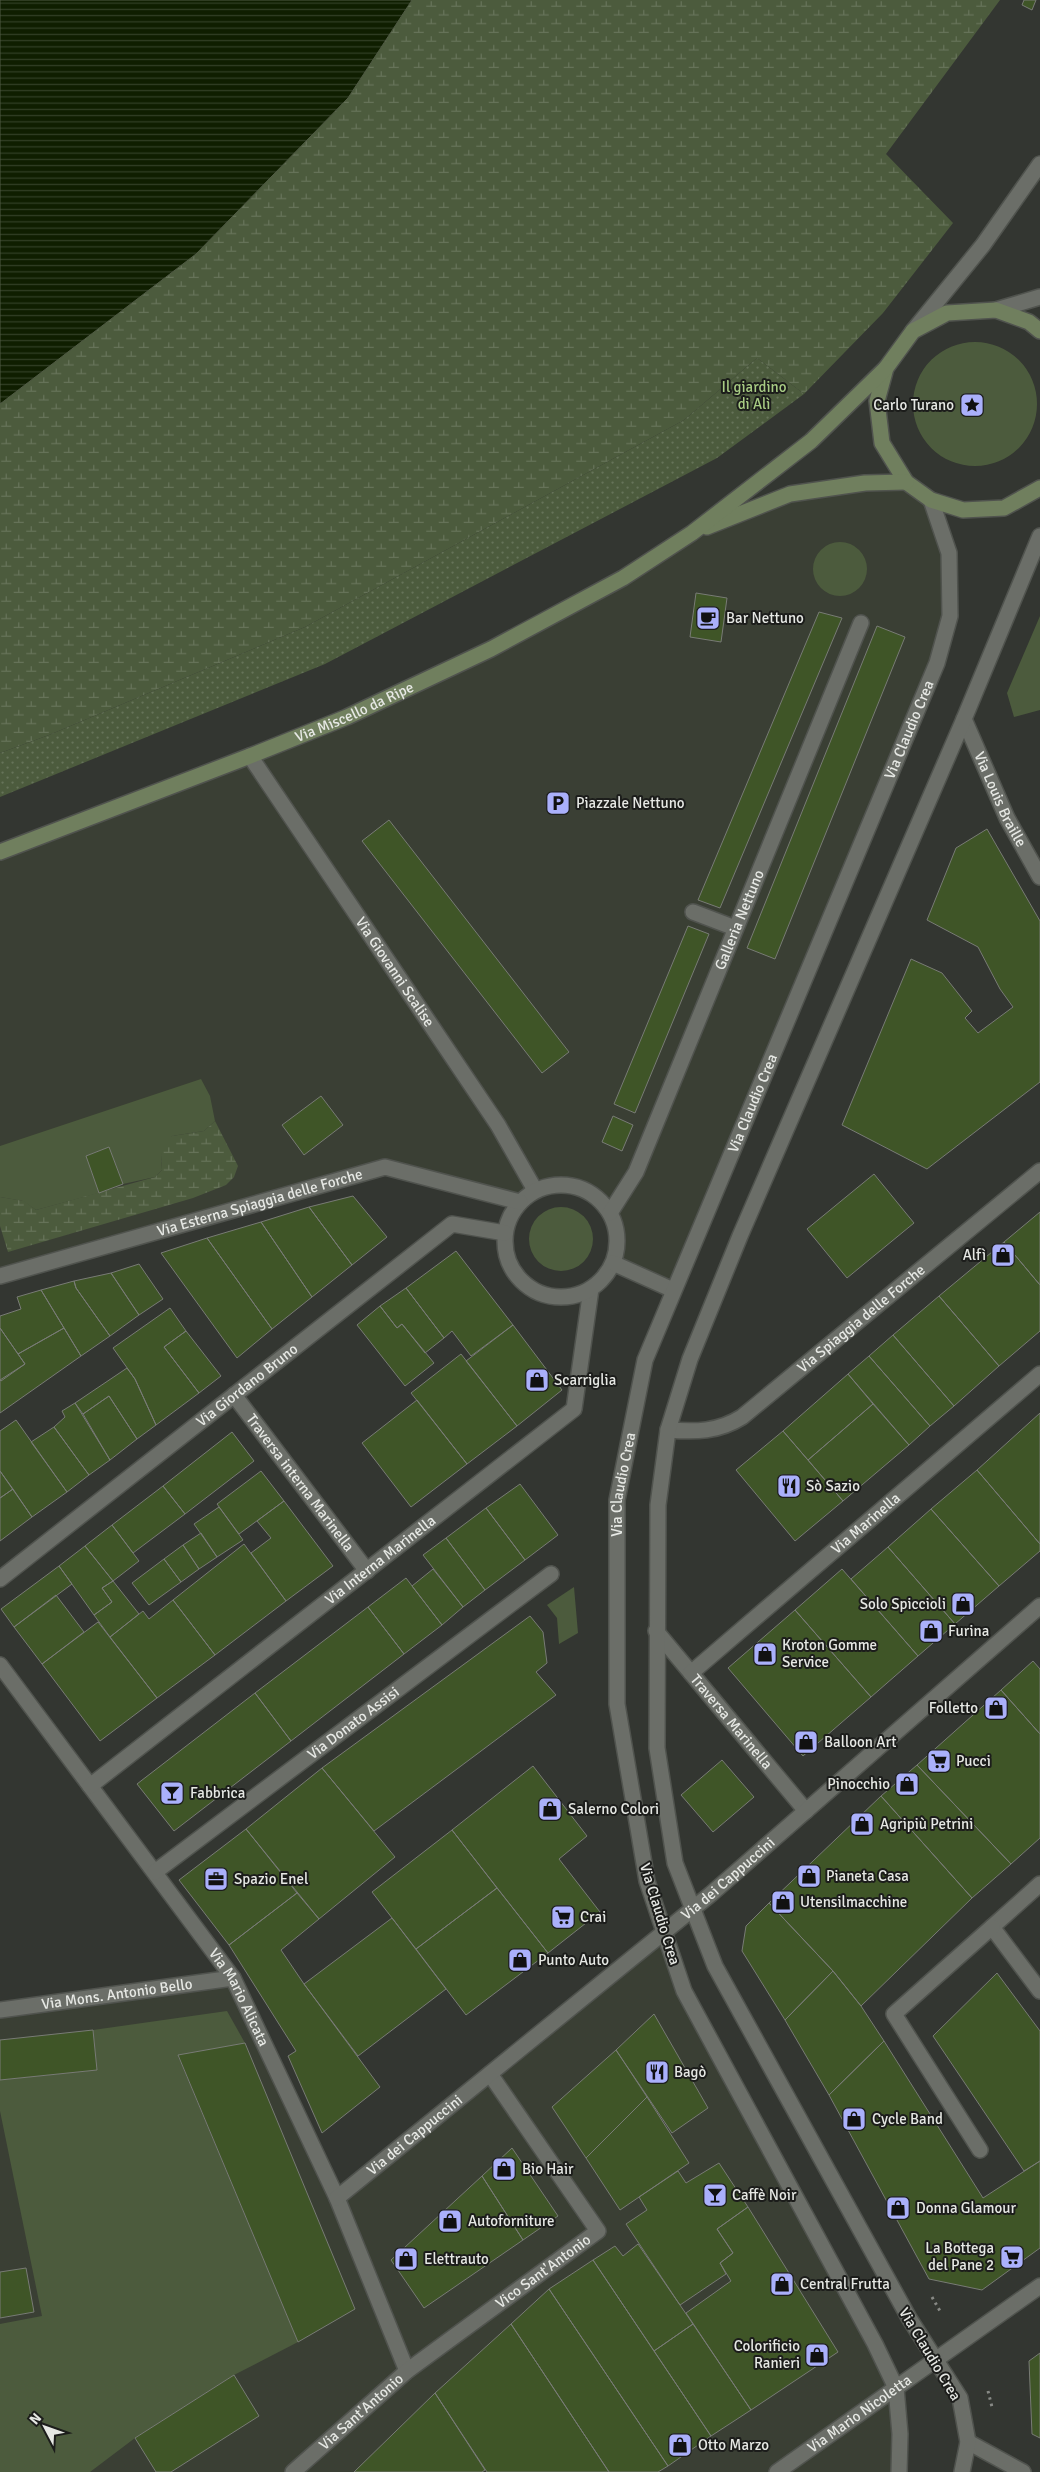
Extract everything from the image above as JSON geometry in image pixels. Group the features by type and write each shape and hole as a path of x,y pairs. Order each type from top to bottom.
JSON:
{"main road":[{"path":"692,533 811,441 886,368 913,331 947,313 996,310 1029,322 1040,331"},
{"path":"886,368 877,401 882,443 906,482 931,500 962,510 1004,508 1040,488"},
{"path":"692,533 790,494 865,483 906,482"},
{"name":"Via Miscello da Ripe","path":"0,852 347,717 491,649 623,578 692,533"}],"street":[{"path":"913,331 983,245 1040,164"},
{"path":"996,310 1040,298"},
{"name":"Via Claudio Crea","path":"899,2472 900,2434 896,2388 875,2344 684,1991 646,1881 617,1704 617,1500 645,1360 937,663 950,616 949,553 931,500"},
{"name":"Via Claudio Crea","path":"962,2472 968,2442 960,2398 934,2361 909,2318 715,1966 675,1863 657,1748 658,1505 668,1430 690,1359 740,1236 964,719 1040,536"},
{"name":"Galleria Nettuno","path":"610,1213 636,1172 861,623"},
{"name":"Via Louis Braille","path":"964,719 1007,818 1040,876"},
{"name":"Via Giovanni Scalise","path":"250,756 498,1125 535,1190"},
{"path":"693,912 735,928"},
{"name":"Via Esterna Spiaggia delle Forche","path":"0,1276 385,1167 520,1202"},
{"name":"Via Spiaggia delle Forche","path":"668,1430 712,1430 729,1425 742,1417 1040,1171"},
{"path":"553,1184 581,1187 598,1197 610,1213 618,1237 613,1263 602,1280 591,1289 572,1296 552,1297 538,1292 522,1282 513,1270 505,1252 505,1233 509,1218 520,1202 535,1190 553,1184"},
{"name":"Via Giordano Bruno","path":"0,1579 452,1224 505,1233"},
{"path":"613,1263 673,1290"},
{"name":"Via Interna Marinella","path":"90,1786 574,1409 591,1289"},
{"name":"Via Marinella","path":"691,1674 1040,1374"},
{"name":"Traversa interna Marinella","path":"234,1395 367,1571"},
{"name":"Via Donato Assisi","path":"155,1872 551,1574"},
{"name":"Via dei Cappuccini","path":"337,2198 694,1909 1040,1606"},
{"name":"Traversa Marinella","path":"656,1631 806,1811"},
{"name":"Via Mario Alicata","path":"0,1665 233,1978 337,2198 407,2371"},
{"path":"980,2150 894,2014 1040,1884"},
{"path":"992,1927 1040,1991"},
{"name":"Via Mons. Antonio Bello","path":"0,2010 233,1978"},
{"name":"Vico Sant'Antonio","path":"407,2371 598,2231 490,2074"},
{"name":"Via Mario Nicoletta","path":"777,2472 1040,2286"},
{"name":"Via Sant'Antonio","path":"293,2472 407,2371"},
{"path":"968,2442 1023,2472"}],"path":[{"path":"928,2290 959,2343"},
{"path":"986,2387 990,2394 993,2413"}],"shaded area":[{"path":"0,0 412,0 348,98 196,254 0,404"},
{"path":"906,482 931,500 949,553 950,616 673,1290 613,1263 618,1237 610,1213 598,1197 581,1187 553,1185 535,1190 520,1202 385,1167 0,1276 0,852 250,756 491,649 692,533 790,494"},
{"path":"663,1934 896,2388 899,2472 0,2472 0,2010 233,1978 338,2197"}],"green space":[{"path":"412,0 1000,0 886,154 953,223 883,313 804,394 757,358 684,420 305,627 49,735 0,753 0,404 196,254 348,98"},
{"path":"975,342 999,347 1019,360 1032,380 1037,404 1032,428 1019,448 999,461 975,466 951,461 931,448 918,428 913,404 918,380 931,360 951,347"},
{"name":"Il giardino di Alì","path":"757,358 804,394 717,458 325,664 0,797 0,753 49,735 305,627 684,420"},
{"path":"835,542 845,542 855,546 863,554 867,569 863,584 855,592 845,596 835,596 825,592 817,584 813,574 813,564 817,554 825,546"},
{"path":"1040,616 1040,710 1014,717 1007,693"},
{"path":"201,1079 210,1096 215,1121 204,1131 172,1136 161,1155 162,1170 155,1177 123,1184 109,1147 86,1156 99,1193 36,1210 23,1201 0,1197 0,1146"},
{"path":"215,1121 238,1166 234,1177 226,1185 193,1198 8,1252 0,1226 0,1197 24,1201 36,1210 155,1177 162,1170 161,1155 164,1142 172,1136 204,1131"},
{"path":"561,1207 573,1209 584,1216 591,1227 593,1239 591,1251 584,1262 573,1269 561,1271 549,1269 538,1262 531,1251 529,1239 531,1227 538,1216 549,1209"},
{"path":"574,1587 578,1633 559,1644 557,1618 547,1605"},
{"path":"227,2011 245,2043 178,2056 298,2342 234,2375 135,2438 90,2472 0,2472 0,2324 42,2316 0,2111 0,2080 97,2070 93,2030"}],"building":[{"path":"1024,0 1036,0 1032,10 1022,5"},
{"name":"Bar Nettuno","path":"696,593 727,598 721,642 690,637"},
{"path":"819,612 842,618 720,908 698,900"},
{"path":"877,626 905,637 775,959 747,948"},
{"path":"389,820 569,1052 542,1073 362,841"},
{"path":"987,829 1040,921 1040,1082 927,1169 842,1125 911,959 942,973 972,1011 965,1018 978,1033 1013,1007 1000,989 978,947 927,920 956,848"},
{"path":"688,926 709,934 635,1113 614,1104"},
{"path":"321,1096 343,1125 304,1155 282,1125"},
{"path":"613,1116 633,1125 622,1151 602,1142"},
{"path":"109,1147 123,1184 99,1193 86,1156"},
{"path":"874,1174 914,1223 847,1278 807,1229"},
{"path":"353,1196 387,1237 352,1265 309,1207"},
{"path":"309,1207 352,1265 312,1297 261,1222"},
{"path":"1040,1212 1040,1285 1004,1242"},
{"path":"261,1222 312,1297 272,1329 207,1238"},
{"path":"207,1238 272,1329 237,1358 161,1253"},
{"path":"1004,1242 1040,1285 1040,1331 999,1366 939,1296"},
{"path":"456,1251 513,1325 471,1356 452,1331 444,1338 406,1288"},
{"path":"139,1264 163,1299 139,1315 111,1273"},
{"path":"111,1273 139,1315 110,1336 76,1288 74,1281"},
{"path":"74,1281 76,1288 110,1336 81,1356 41,1290"},
{"path":"406,1288 444,1338 425,1353 402,1324 397,1328 380,1306"},
{"path":"41,1290 64,1328 18,1354 0,1328 0,1316 21,1309 17,1297"},
{"path":"939,1296 999,1366 954,1406 893,1335"},
{"path":"380,1306 397,1328 402,1324 434,1363 405,1386 357,1325"},
{"path":"170,1308 186,1331 164,1347 199,1393 156,1425 135,1379 113,1348"},
{"path":"513,1325 562,1390 517,1426 466,1361"},
{"path":"0,1328 25,1364 1,1381 0,1380"},
{"path":"64,1328 81,1356 0,1413 0,1380 25,1364 18,1354"},
{"path":"186,1331 221,1376 199,1393 164,1347"},
{"path":"893,1335 954,1406 930,1426 869,1356"},
{"path":"461,1354 517,1426 467,1464 411,1393"},
{"path":"869,1356 930,1426 909,1445 848,1374"},
{"path":"127,1368 135,1379 156,1425 137,1439 109,1396 83,1414 75,1403"},
{"path":"848,1374 873,1404 808,1460 783,1431"},
{"path":"109,1396 137,1439 110,1460 83,1414"},
{"path":"417,1400 467,1464 411,1507 362,1443"},
{"path":"75,1403 110,1460 89,1475 54,1427 65,1417 62,1411"},
{"path":"873,1404 909,1445 843,1501 808,1460"},
{"path":"1040,1413 1040,1544 977,1470"},
{"path":"16,1420 67,1492 32,1517 0,1471 0,1431"},
{"path":"54,1427 89,1475 67,1492 31,1442"},
{"name":"Sò Sazio","path":"783,1431 843,1501 795,1541 736,1470"},
{"path":"232,1432 254,1461 185,1514 163,1486"},
{"path":"977,1470 1040,1544 1040,1551 999,1586 931,1509"},
{"path":"0,1471 13,1489 0,1498"},
{"path":"261,1471 284,1501 239,1534 217,1504"},
{"path":"520,1484 558,1535 525,1560 486,1508"},
{"path":"163,1486 185,1514 133,1553 112,1525"},
{"path":"13,1489 32,1517 0,1541 0,1498"},
{"path":"284,1501 333,1566 286,1601 251,1553 271,1538 257,1521"},
{"path":"219,1507 243,1540 217,1557 194,1524"},
{"path":"486,1508 525,1560 485,1590 446,1538"},
{"path":"931,1509 999,1586 955,1624 888,1547"},
{"path":"112,1525 139,1561 113,1581 85,1546"},
{"path":"201,1533 217,1557 199,1569 183,1545"},
{"path":"446,1538 485,1590 463,1607 423,1555"},
{"path":"244,1544 286,1601 215,1655 173,1600"},
{"path":"183,1545 199,1569 181,1582 164,1559"},
{"path":"85,1546 113,1581 102,1588 112,1602 94,1615 59,1566"},
{"path":"888,1547 955,1624 918,1656 851,1579"},
{"path":"164,1559 181,1582 149,1605 132,1583"},
{"path":"59,1566 72,1584 14,1627 1,1609"},
{"path":"433,1569 463,1607 442,1625 412,1586"},
{"path":"842,1569 918,1656 871,1697 795,1610"},
{"path":"406,1578 442,1625 404,1654 368,1607"},
{"path":"113,1581 139,1614 110,1637 94,1615 112,1602 102,1588"},
{"path":"56,1595 84,1632 42,1664 14,1627"},
{"path":"173,1600 215,1655 157,1698 110,1637 143,1611 149,1619"},
{"path":"368,1607 404,1654 291,1741 255,1693"},
{"path":"795,1610 871,1697 803,1756 728,1668"},
{"path":"530,1616 543,1632 547,1663 536,1672 556,1695 374,1831 322,1768"},
{"path":"98,1622 157,1698 100,1741 42,1664"},
{"path":"1033,1661 1040,1669 1040,1734 1001,1690"},
{"path":"1001,1690 1040,1734 1040,1838 1011,1864 917,1765"},
{"path":"255,1693 291,1741 174,1831 137,1784"},
{"path":"722,1760 754,1797 713,1832 681,1795"},
{"path":"917,1765 1011,1864 972,1898 881,1796"},
{"path":"533,1766 587,1836 559,1859 600,1912 548,1953 452,1830"},
{"path":"322,1768 395,1857 319,1919 246,1829"},
{"path":"881,1796 972,1898 861,2006 833,1971 769,1903"},
{"path":"246,1829 297,1893 229,1945 179,1880"},
{"path":"452,1830 497,1888 416,1949 372,1892"},
{"path":"497,1888 548,1953 466,2015 416,1949"},
{"path":"297,1893 319,1919 281,1950 380,2087 322,2133 288,2056 296,2051 229,1945"},
{"path":"769,1903 833,1971 785,2020 742,1951 746,1926"},
{"path":"392,1918 446,1989 358,2056 304,1984"},
{"path":"833,1971 861,2006 884,2041 829,2095 785,2020"},
{"path":"997,1973 1040,2031 1040,2161 1024,2171 933,2036"},
{"path":"654,2014 708,2108 672,2133 616,2050"},
{"path":"93,2030 97,2070 0,2080 0,2040"},
{"path":"884,2041 983,2198 1040,2161 1040,2248 982,2290 929,2279 829,2095"},
{"path":"245,2043 355,2309 298,2342 178,2055"},
{"path":"616,2050 647,2097 586,2158 552,2107"},
{"path":"647,2097 689,2163 620,2210 586,2158"},
{"path":"512,2148 558,2216 523,2240 482,2176"},
{"path":"719,2163 748,2207 717,2229 733,2253 720,2263 726,2274 680,2305 626,2224 647,2210 639,2197 678,2171 686,2183"},
{"path":"482,2176 523,2240 424,2308 391,2260"},
{"path":"748,2207 838,2352 751,2410 686,2313 731,2281 720,2263 733,2253 717,2229"},
{"path":"638,2244 693,2324 654,2351 593,2260 615,2246 623,2256"},
{"path":"593,2260 711,2436 668,2466 549,2289"},
{"path":"26,2268 34,2312 0,2318 0,2272"},
{"path":"549,2289 668,2466 658,2472 609,2472 511,2324"},
{"path":"511,2324 609,2472 487,2472 435,2393"},
{"path":"693,2324 751,2410 711,2436 654,2351"},
{"path":"1040,2353 1040,2438 1032,2434 1029,2361"},
{"path":"234,2375 259,2416 171,2472 156,2472 135,2438"},
{"path":"435,2393 485,2470 482,2472 354,2472"}],"place":[{"name":"Carlo Turano","path":"972,405"},
{"name":"Bar Nettuno","path":"708,618"},
{"name":"Piazzale Nettuno","path":"558,803"},
{"name":"Alfì","path":"1003,1255"},
{"name":"Scarriglia","path":"537,1380"},
{"name":"Sò Sazio","path":"789,1486"},
{"name":"Solo Spiccioli","path":"963,1604"},
{"name":"Furina","path":"931,1631"},
{"name":"Kroton Gomme Service","path":"765,1654"},
{"name":"Folletto","path":"996,1708"},
{"name":"Balloon Art","path":"806,1742"},
{"name":"Pucci","path":"939,1761"},
{"name":"Pinocchio","path":"907,1784"},
{"name":"Fabbrica","path":"172,1793"},
{"name":"Salerno Colori","path":"550,1809"},
{"name":"Agripiù Petrini","path":"862,1824"},
{"name":"Pianeta Casa","path":"809,1876"},
{"name":"Spazio Enel","path":"216,1879"},
{"name":"Utensilmacchine","path":"783,1902"},
{"name":"Crai","path":"563,1917"},
{"name":"Punto Auto","path":"520,1960"},
{"name":"Bagò","path":"657,2072"},
{"name":"Cycle Band","path":"854,2119"},
{"name":"Bio Hair","path":"504,2169"},
{"name":"Caffè Noir","path":"715,2195"},
{"name":"Donna Glamour","path":"898,2208"},
{"name":"Autoforniture","path":"450,2221"},
{"name":"La Bottega del Pane 2","path":"1012,2257"},
{"name":"Elettrauto","path":"406,2259"},
{"name":"Central Frutta","path":"782,2284"},
{"name":"Colorificio Ranieri","path":"817,2355"},
{"name":"Otto Marzo","path":"680,2445"}]}
